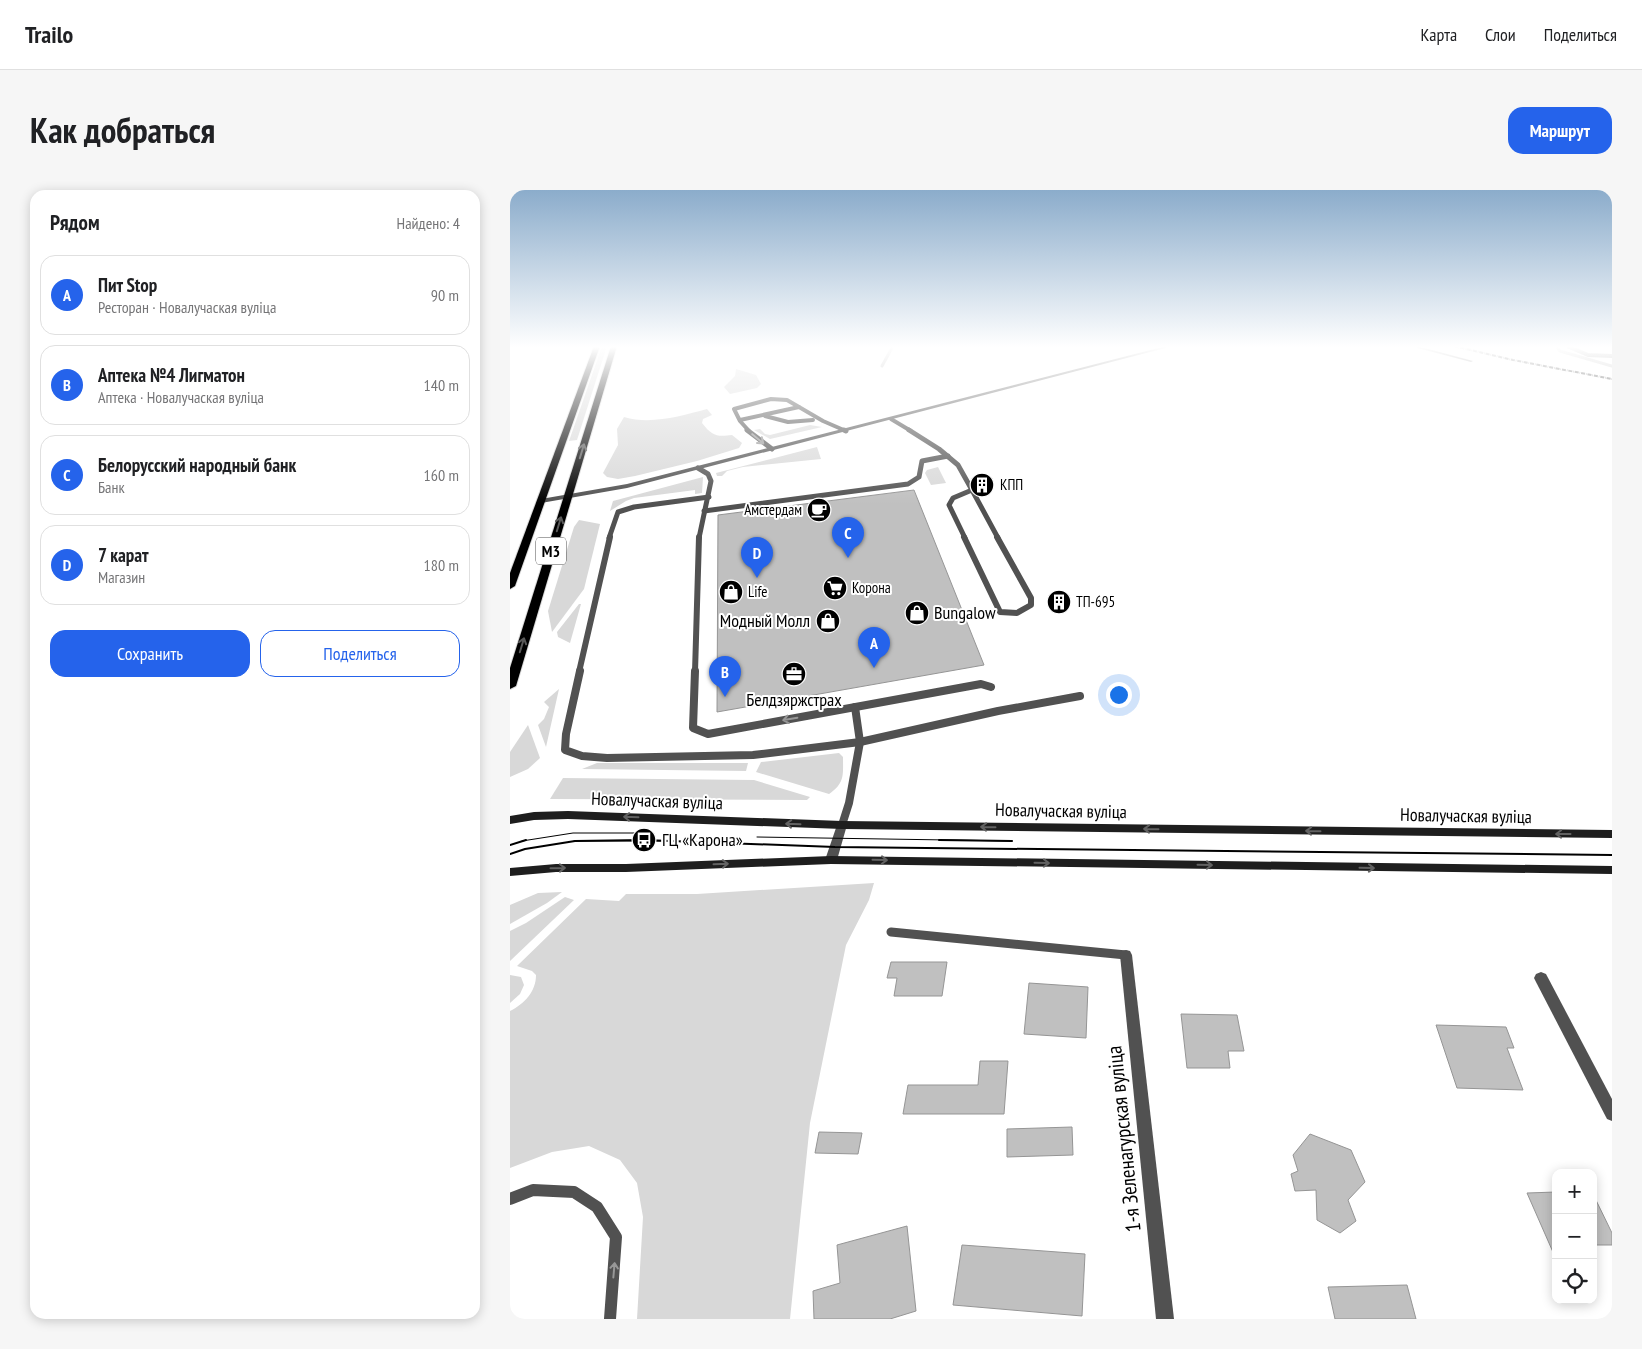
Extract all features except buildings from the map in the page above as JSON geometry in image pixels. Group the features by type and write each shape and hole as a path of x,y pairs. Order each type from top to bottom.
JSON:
{"main road":[{"name":"М3","path":"510,586 578,399"},
{"name":"М3","path":"510,686 598,399"},
{"name":"Новалучаская вуліца","path":"510,820 534,816 568,815 842,825 1612,834"},
{"path":"510,872 556,868 626,868 831,860 1612,870"}],"street":[{"path":"541,500 608,490 969,399"},
{"path":"831,860 842,825"},
{"name":"1-я Зеленагурская вуліца","path":"1126,956 1165,1319"},
{"path":"1541,978 1612,1114"}],"lane":[{"path":"772,449 762,443 740,420 734,409 764,401 787,400 824,421 846,430"},
{"path":"740,420 799,407"},
{"path":"776,412 796,419 824,421"},
{"path":"762,415 788,422 813,420"},
{"path":"891,419 940,449 958,465 972,490 1031,598 1032,605 1026,611 1017,614 1000,612 949,504 953,498 972,490"},
{"path":"704,511 908,484 919,477 922,461 948,456"},
{"path":"698,468 708,474 710,481 709,497 699,531 692,711 693,728 708,734 981,684 991,688"},
{"path":"709,497 634,506 618,512 608,542 599,581 566,734 565,750 582,756 607,758 753,755 860,742 998,711 1080,696"},
{"path":"842,825 849,803 860,742 855,707"},
{"path":"890,932 1126,956"},
{"path":"510,1199 533,1190 574,1192 597,1207 616,1237 610,1319"}],"shaded area":[{"path":"584,399 590,399 577,440 569,441"},
{"path":"707,409 712,415 703,419 702,423 715,435 732,435 742,443 739,448 697,461 635,476 618,479 607,477 603,473 618,445 617,429 624,417 655,420"},
{"path":"810,425 822,427 770,439 754,430 760,429 765,434 770,435"},
{"path":"817,447 821,459 743,467 727,471 722,476 717,476 716,473"},
{"path":"938,467 946,483 931,485 925,473 927,470"},
{"path":"703,477 702,493 695,494 695,490 634,498 610,511 613,501"},
{"path":"579,520 600,524 584,589 552,632 548,611 574,527"},
{"path":"579,604 581,604 570,643 558,637 557,632"},
{"path":"559,689 546,747 538,725 544,719 549,707 544,702"},
{"path":"528,725 540,758 528,769 510,777 510,752"},
{"path":"839,753 843,757 842,778 838,786 829,794 756,772 761,762"},
{"path":"597,763 748,763 746,771 582,769"},
{"path":"563,778 754,780 810,797 807,800 550,799"},
{"path":"874,883 869,900 846,945 810,1123 790,1319 637,1319 643,1217 637,1183 620,1160 589,1146 552,1152 510,1168 510,1011 528,997 534,987 536,975 532,971 517,966 586,899 619,901 626,894 697,894"},
{"path":"562,892 547,903 510,924 510,905 538,893"},
{"path":"565,897 574,900 510,961 510,931 526,923"},
{"path":"510,975 521,977 524,985 520,994 510,1003"}],"tram line":[{"path":"524,841 573,833 637,833"},
{"path":"757,837 1012,841 939,840"},
{"path":"510,845 524,841"},
{"path":"510,854 525,849 575,841"},
{"path":"575,841 671,841"},
{"path":"575,841 671,841"},
{"path":"671,841 835,847 1612,855"}],"place":[{"name":"КПП","path":"982,485"},
{"name":"Амстердам","path":"819,510"},
{"name":"Белорусский народный банк","path":"848,558"},
{"name":"7 карат","path":"757,578"},
{"name":"Корона","path":"835,588"},
{"name":"Life","path":"731,592"},
{"name":"ТП-695","path":"1059,602"},
{"name":"Bungalow","path":"917,613"},
{"name":"Модный Молл","path":"828,621"},
{"name":"Пит Stop","path":"874,668"},
{"name":"Белдзяржстрах","path":"794,674"},
{"name":"Аптека №4 Лигматон","path":"725,697"},
{"name":"ГЦ «Карона»","path":"644,840"}]}
